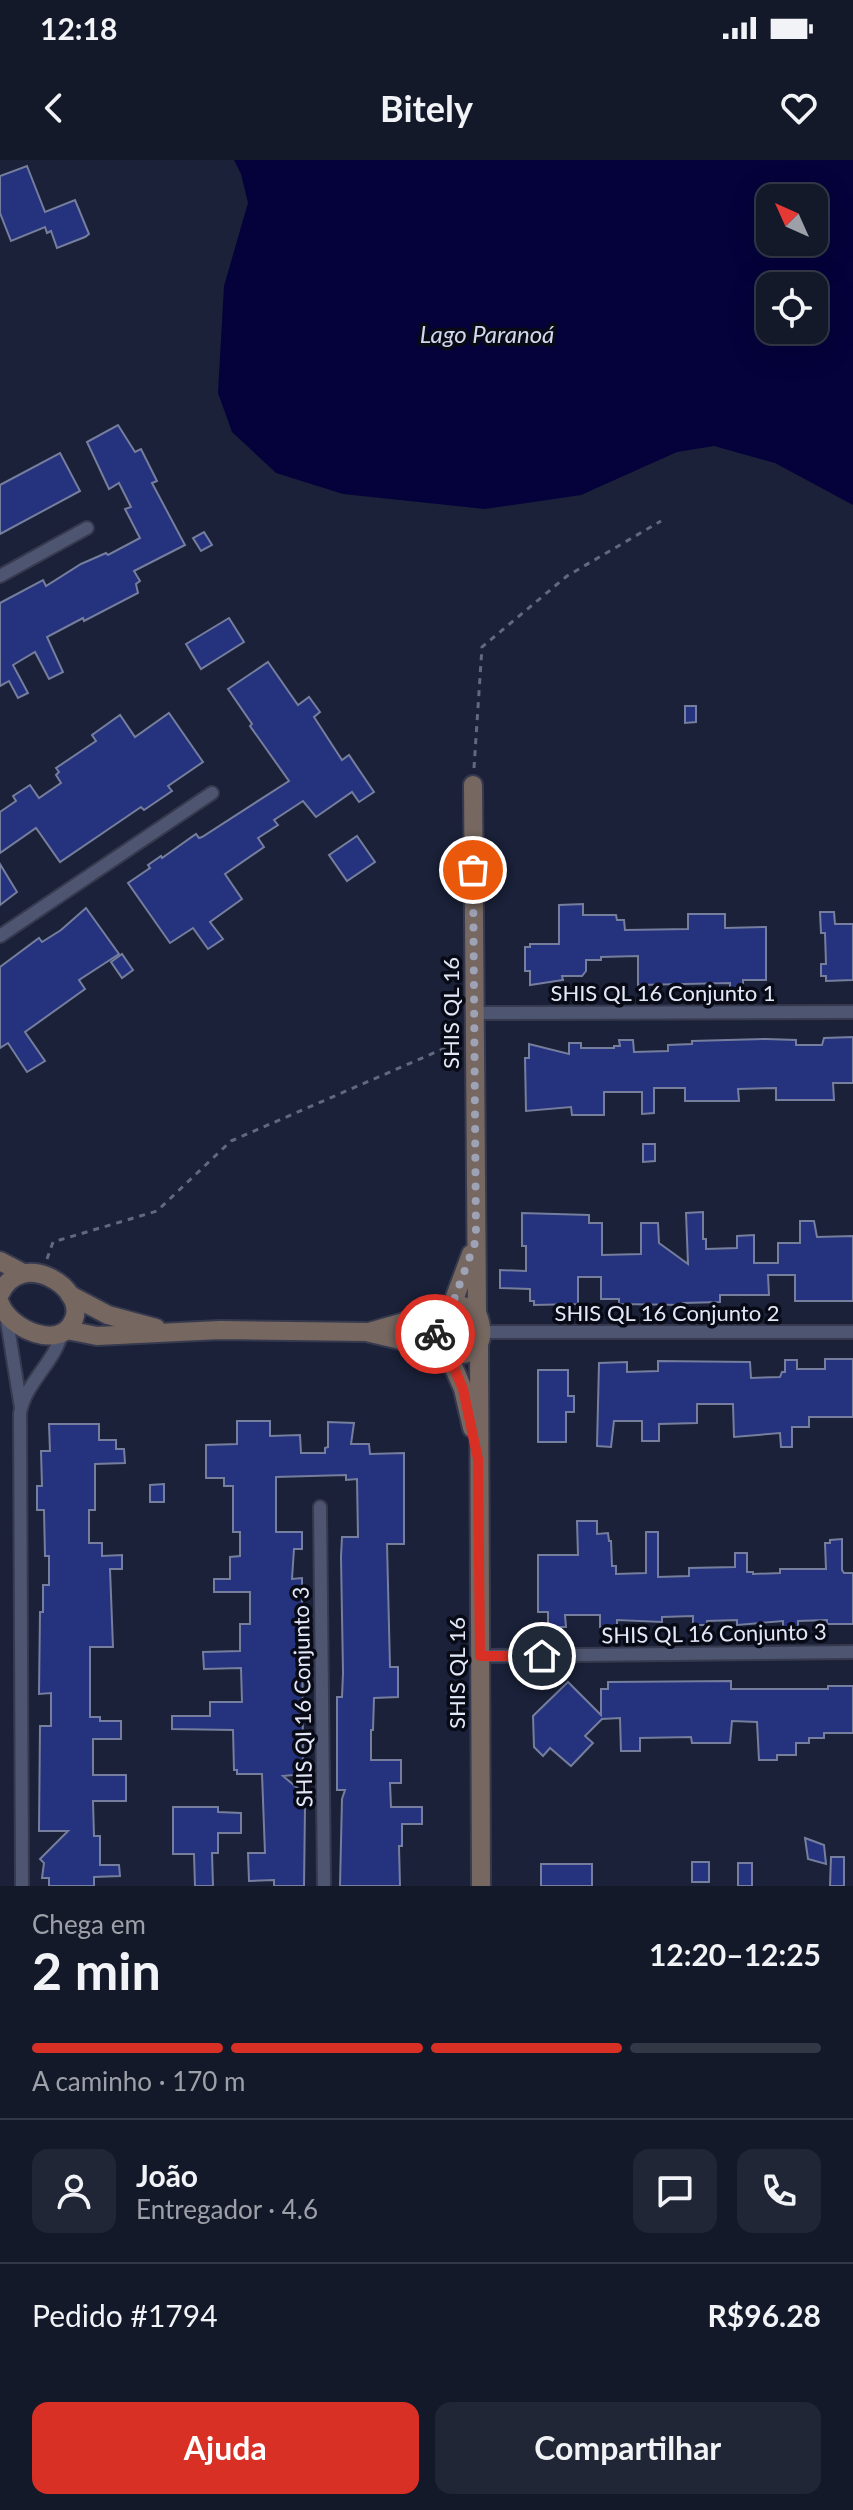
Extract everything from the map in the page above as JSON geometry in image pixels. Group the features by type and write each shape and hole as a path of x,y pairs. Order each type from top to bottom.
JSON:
{"street":[{"path":"0,576 87,528"},
{"name":"SHIS QL 16","path":"473,785 477,1313"},
{"path":"0,936 212,793"},
{"name":"SHIS QL 16 Conjunto 1","path":"474,1013 853,1012"},
{"name":"SHIS QL 16","path":"447,1308 476,1240"},
{"path":"0,1261 21,1272 41,1274 56,1281 70,1295 108,1315 167,1332"},
{"path":"0,1294 8,1281 21,1272"},
{"path":"21,1408 33,1381 55,1353 75,1315 70,1295"},
{"path":"3,1309 26,1330 54,1336 64,1331 97,1336 167,1332 366,1332 465,1355 480,1339 477,1313 468,1307 447,1308 366,1332"},
{"path":"446,1352 435,1335 436,1322 447,1308"},
{"path":"3,1309 21,1408 22,1886"},
{"name":"SHIS QL 16 Conjunto 2","path":"480,1339 853,1332"},
{"name":"SHIS QL 16","path":"480,1339 481,1886"},
{"name":"SHIS QL 16","path":"446,1352 467,1403 478,1459"},
{"name":"SHIS QI 16 Conjunto 3","path":"320,1507 324,1886"},
{"name":"SHIS QL 16 Conjunto 3","path":"480,1656 853,1652"}],"path":[{"path":"473,785 482,647 567,576 661,521"},
{"path":"41,1274 53,1242 157,1211 231,1141 473,1036"}],"water":[{"name":"Lago Paranoá","path":"234,160 853,160 853,505 775,463 714,446 677,452 581,495 485,509 343,494 276,473 232,432 218,393 224,286 248,203"}],"building":[{"path":"27,166 45,212 75,200 89,234 57,248 51,231 47,233 45,227 11,241 0,213 0,176"},
{"path":"118,425 135,452 141,449 157,481 152,483 185,545 134,571 140,581 136,584 138,593 47,637 63,672 49,679 35,652 13,665 28,693 18,698 9,681 0,686 0,603 43,580 46,586 81,564 106,553 108,555 140,538 125,509 131,507 119,483 109,489 87,442"},
{"path":"60,453 80,491 0,534 0,485"},
{"path":"204,532 212,545 201,551 193,538"},
{"path":"229,618 244,642 201,669 186,644"},
{"path":"268,662 298,705 309,697 320,712 314,717 342,760 349,755 374,792 359,802 352,792 316,817 303,801 274,820 278,825 258,838 264,847 225,874 242,899 210,922 223,939 208,949 193,928 170,943 128,883 161,856 196,834 202,837 289,781 228,689"},
{"path":"685,706 696,706 696,722 685,723"},
{"path":"169,713 203,762 168,786 172,791 144,810 141,807 60,862 36,828 0,853 0,812 16,801 13,796 30,785 39,798 61,783 56,768 96,741 92,735 120,715 135,737"},
{"path":"357,836 375,862 347,881 329,855"},
{"path":"0,864 17,892 0,905"},
{"path":"583,904 583,915 616,915 617,920 624,920 625,930 688,929 688,914 725,914 725,928 766,927 766,980 743,980 743,988 730,988 730,983 638,985 638,956 586,960 586,971 582,976 562,976 563,980 530,985 530,971 525,971 525,947 530,947 530,944 559,944 559,905"},
{"path":"86,908 119,954 79,980 85,989 25,1032 45,1061 27,1072 8,1043 0,1048 0,967 39,938 42,942 61,930"},
{"path":"820,912 834,912 835,924 853,924 853,980 826,981 826,976 821,976 821,964 826,964 825,933 821,933"},
{"path":"122,954 133,970 122,978 111,962"},
{"path":"853,1037 853,1083 833,1083 834,1100 776,1100 776,1088 738,1089 739,1101 685,1101 685,1088 654,1088 654,1113 642,1114 642,1092 604,1092 604,1115 572,1115 571,1107 526,1111 525,1058 529,1058 529,1044 569,1054 569,1043 581,1043 581,1048 614,1048 620,1046 619,1040 633,1040 634,1052 668,1051 668,1045 692,1044 692,1041 766,1039 796,1040 796,1045 822,1045 824,1038"},
{"path":"643,1144 655,1144 655,1161 643,1162"},
{"path":"703,1212 706,1249 737,1248 737,1236 754,1235 754,1263 778,1263 778,1243 800,1243 800,1221 814,1221 817,1237 853,1236 853,1301 795,1301 795,1275 768,1275 769,1295 720,1295 720,1302 683,1305 619,1304 619,1299 601,1299 601,1277 578,1277 578,1304 534,1305 534,1301 530,1301 530,1289 500,1288 500,1270 526,1271 522,1213 589,1215 589,1223 602,1223 602,1255 641,1254 641,1223 658,1223 659,1243 688,1264 686,1213"},
{"path":"825,1359 853,1359 853,1417 809,1417 809,1427 792,1427 792,1447 781,1447 780,1433 734,1437 733,1404 697,1404 697,1423 659,1424 659,1441 642,1441 642,1421 614,1421 611,1447 597,1446 599,1363 627,1362 627,1372 658,1371 658,1361 750,1362 751,1378 780,1377 785,1372 785,1360 797,1360 797,1369 825,1369"},
{"path":"538,1370 568,1370 568,1396 574,1396 574,1412 566,1412 566,1442 538,1442"},
{"path":"237,1421 270,1421 270,1436 300,1435 301,1453 325,1453 328,1447 328,1422 354,1423 351,1444 369,1444 370,1454 404,1453 404,1544 387,1544 390,1667 398,1667 398,1697 374,1698 371,1730 371,1760 401,1760 401,1783 390,1783 391,1807 422,1807 422,1824 402,1824 400,1886 340,1886 342,1799 345,1790 337,1790 337,1697 342,1697 343,1673 341,1557 342,1537 358,1537 357,1479 346,1480 346,1475 276,1477 276,1532 302,1532 302,1549 294,1549 292,1579 302,1578 303,1774 283,1776 301,1791 302,1806 305,1806 304,1886 274,1886 274,1880 249,1881 248,1853 265,1853 262,1774 237,1774 234,1770 233,1730 172,1729 172,1716 210,1716 210,1702 242,1702 241,1668 204,1669 203,1652 240,1651 240,1624 250,1624 250,1592 214,1592 214,1579 230,1579 230,1557 240,1556 240,1532 233,1532 233,1486 224,1486 224,1478 206,1478 206,1445 237,1444"},
{"path":"49,1424 99,1424 99,1440 116,1440 116,1449 124,1449 125,1463 95,1464 95,1510 89,1510 89,1543 102,1543 102,1556 122,1555 122,1569 110,1569 113,1647 90,1647 90,1717 100,1717 100,1721 121,1721 121,1739 93,1739 93,1775 126,1775 126,1801 93,1801 94,1836 100,1836 100,1865 119,1865 120,1876 94,1877 94,1886 49,1886 49,1878 42,1878 44,1863 40,1859 68,1831 39,1831 40,1726 51,1726 51,1693 39,1694 40,1612 43,1612 43,1585 49,1585 49,1556 45,1556 44,1510 37,1510 37,1486 42,1486 41,1451 50,1451"},
{"path":"164,1484 164,1502 150,1502 150,1485"},
{"path":"577,1521 597,1521 597,1534 608,1533 616,1574 646,1573 646,1532 658,1532 658,1577 689,1576 689,1568 735,1567 735,1553 747,1553 747,1572 753,1574 780,1573 780,1569 826,1569 825,1543 842,1539 842,1570 853,1573 853,1624 827,1624 827,1620 798,1621 798,1640 783,1640 783,1621 737,1625 737,1620 707,1621 707,1625 693,1625 693,1616 662,1617 662,1622 617,1620 617,1627 600,1627 600,1615 565,1615 566,1627 548,1627 548,1612 538,1612 538,1555 578,1555"},
{"path":"731,1681 731,1689 853,1686 853,1733 824,1733 824,1738 809,1738 809,1743 796,1743 796,1755 777,1755 777,1760 759,1760 757,1722 732,1721 730,1743 692,1743 691,1737 640,1738 640,1751 621,1751 620,1718 602,1719 585,1736 593,1743 571,1766 550,1748 543,1756 534,1747 533,1716 568,1682 601,1715 601,1689 608,1689 608,1682"},
{"path":"173,1807 218,1807 218,1812 241,1813 241,1833 218,1833 218,1853 212,1853 213,1886 195,1886 194,1854 173,1854"},
{"path":"805,1838 824,1845 826,1864 808,1859"},
{"path":"831,1857 844,1857 844,1886 830,1886"},
{"path":"692,1862 709,1862 709,1882 692,1882"},
{"path":"738,1863 752,1863 752,1886 738,1886"},
{"path":"541,1864 592,1864 592,1886 541,1886"}],"way so far":[{"path":"435,1334 438,1317 452,1305 476,1240 473,870"}],"route":[{"path":"435,1334 448,1354 463,1389 478,1459 480,1656 542,1656"}]}
